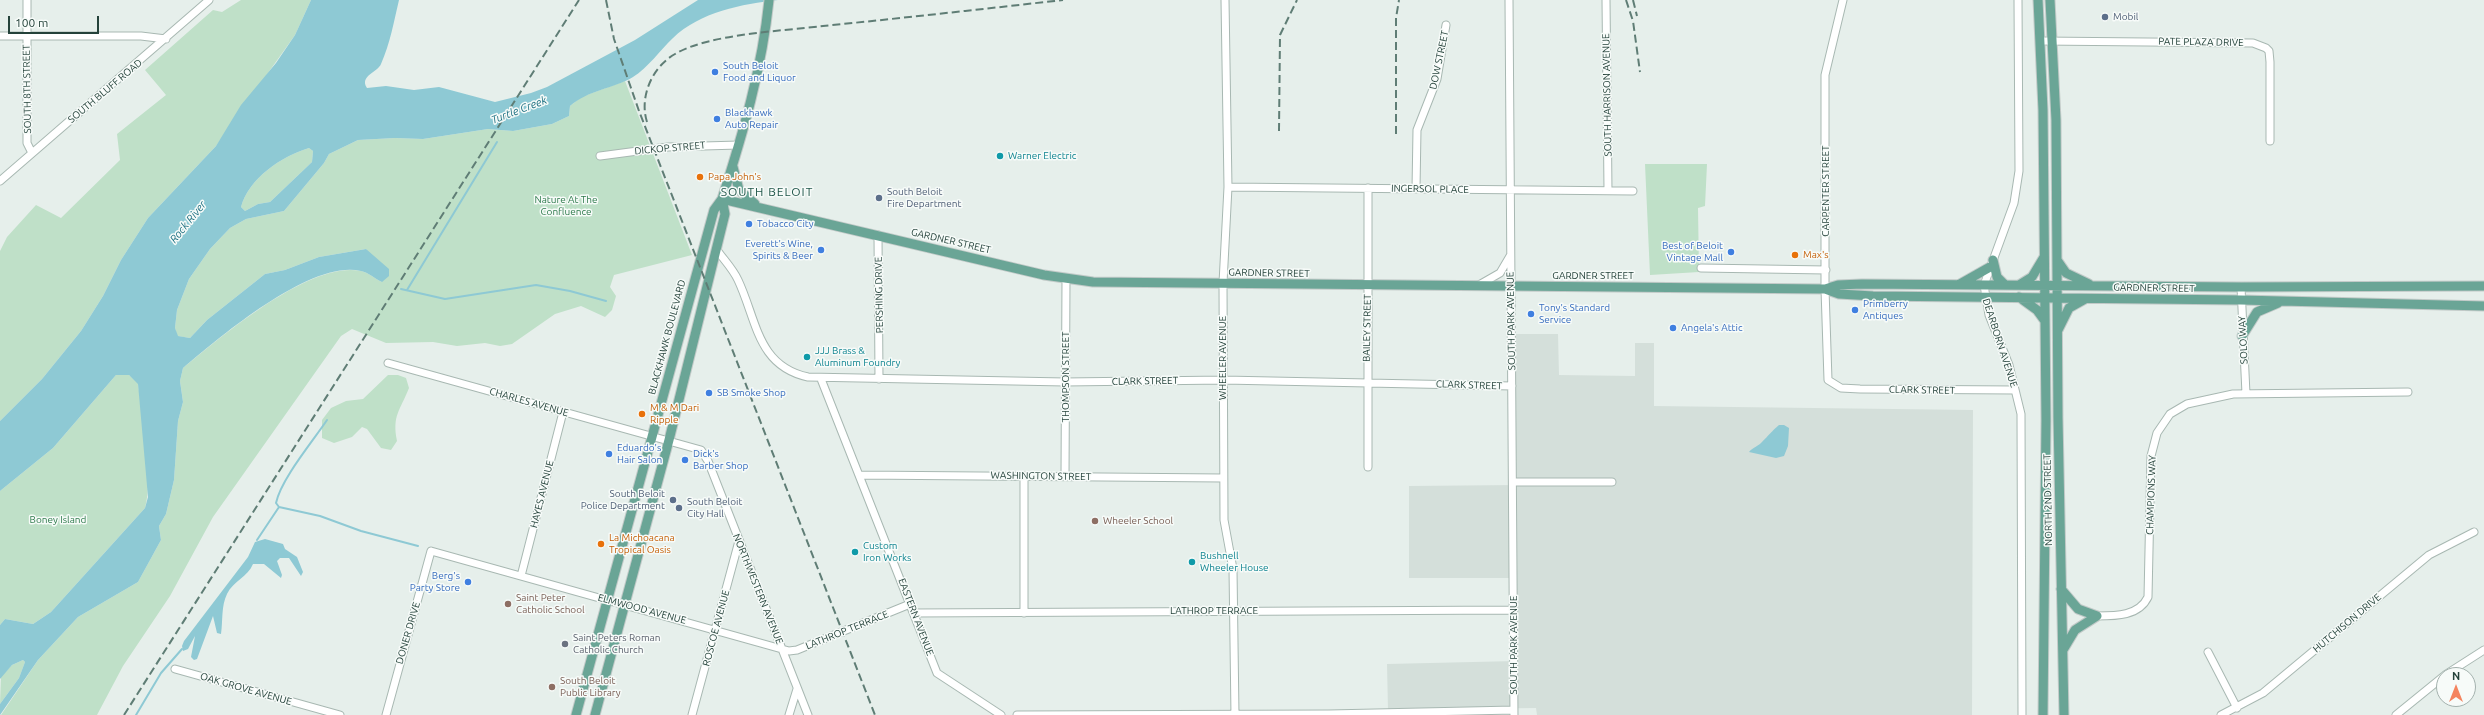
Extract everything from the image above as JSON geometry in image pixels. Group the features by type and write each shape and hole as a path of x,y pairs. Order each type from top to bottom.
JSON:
{"main road":[{"name":"NORTH 2ND STREET","path":"2038,0 2041,41 2045,297 2043,715"},
{"name":"NORTH 2ND STREET","path":"2050,0 2053,40 2064,715"},
{"name":"BLACKHAWK BOULEVARD","path":"576,715 606,600 714,210 722,199 733,166 760,68 769,1"},
{"path":"733,166 739,190 758,206"},
{"name":"BLACKHAWK BOULEVARD","path":"596,715 624,604 669,440 717,250 725,214 722,199"},
{"name":"GARDNER STREET","path":"722,199 758,206 1066,279 1093,282 1825,289 1838,285 1862,284 2241,287 2484,286"},
{"path":"2019,285 2032,277 2044,258"},
{"path":"2057,260 2070,275 2094,286"},
{"path":"1958,284 1991,264 1997,277 2005,285"},
{"name":"GARDNER STREET","path":"1825,289 1839,294 2241,300 2484,306"},
{"path":"2019,297 2037,310 2045,321"},
{"path":"2057,331 2069,308 2088,298"},
{"path":"2242,336 2257,312 2284,301"},
{"path":"2061,589 2078,609 2097,616"},
{"path":"2062,651 2075,630 2097,616"}],"street":[{"name":"SOUTH 8TH STREET","path":"27,0 26,36 28,143 32,153"},
{"name":"SOUTH BLUFF ROAD","path":"0,181 166,39 209,0"},
{"name":"WHEELER AVENUE","path":"1225,0 1228,187 1223,283 1223,478 1224,520 1232,564 1235,714"},
{"name":"SOUTH PARK AVENUE","path":"1509,0 1512,190 1511,287 1514,482 1514,712"},
{"name":"SOUTH HARRISON AVENUE","path":"1606,0 1608,190"},
{"name":"CARPENTER STREET","path":"1830,383 1826,374 1826,75 1843,0"},
{"name":"DEARBORN AVENUE","path":"2018,0 2019,171 2014,204 1984,285 1984,297 1999,342 2009,365 2022,414 2022,715"},
{"name":"DOW STREET","path":"1416,189 1417,130 1437,79 1446,25"},
{"path":"0,36 141,36 166,39"},
{"name":"PATE PLAZA DRIVE","path":"2041,41 2253,43 2261,45 2269,51 2270,141"},
{"name":"DICKOP STREET","path":"600,156 668,147 739,145"},
{"name":"INGERSOL PLACE","path":"1228,187 1633,191"},
{"name":"BAILEY STREET","path":"1368,188 1366,382 1368,467"},
{"name":"PERSHING DRIVE","path":"878,235 880,379"},
{"name":"CLARK STREET","path":"717,250 738,279 767,350 780,366 797,375 821,379 1065,382 1224,380 1512,386"},
{"path":"1476,286 1500,273 1511,254"},
{"path":"1701,268 1826,270"},
{"name":"THOMPSON STREET","path":"1065,476 1066,279"},
{"name":"SOLO WAY","path":"2241,287 2242,336 2246,394"},
{"name":"CHARLES AVENUE","path":"388,363 669,440"},
{"name":"EASTERN AVENUE","path":"821,379 937,673 1001,715"},
{"name":"CLARK STREET","path":"1830,383 1841,388 1860,389 2016,390"},
{"name":"CHAMPIONS WAY","path":"2097,616 2134,611 2140,608 2148,597 2151,456 2157,433 2170,414 2187,404 2208,397 2246,394 2408,392"},
{"name":"HAYES AVENUE","path":"521,576 563,412"},
{"name":"NORTHWESTERN AVENUE","path":"669,440 695,447 705,455 808,715"},
{"name":"WASHINGTON STREET","path":"859,475 1223,478"},
{"path":"1024,476 1024,613"},
{"path":"1514,482 1612,482"},
{"name":"HUTCHISON DRIVE","path":"2220,715 2237,708 2264,693 2429,555 2474,532"},
{"name":"ROSCOE AVENUE","path":"692,715 740,541"},
{"name":"ELMWOOD AVENUE","path":"431,551 716,629 783,649"},
{"name":"DONER DRIVE","path":"386,715 431,551"},
{"name":"LATHROP TERRACE","path":"783,649 797,650 910,604"},
{"name":"LATHROP TERRACE","path":"914,613 1514,610"},
{"path":"2457,667 2484,650"},
{"path":"2208,652 2237,708"},
{"name":"OAK GROVE AVENUE","path":"175,669 340,715"},
{"path":"2396,715 2436,682"},
{"path":"789,715 797,688"},
{"path":"1017,715 1422,714 1514,712"}],"shaded area":[{"path":"1513,334 1558,334 1559,375 1635,376 1635,343 1654,343 1654,406 1973,410 1972,715 1537,715 1536,708 1388,710 1387,664 1516,661 1516,578 1409,578 1409,486 1517,485"}],"green space":[{"path":"241,0 311,0 295,35 216,146 148,218 121,260 103,296 81,331 42,379 0,421 0,251 7,237 36,205 61,218 120,160 117,134 166,95 145,70 213,10 222,12"},
{"name":"Nature At The Confluence","path":"625,81 692,255 614,275 610,287 616,296 612,310 605,317 581,306 555,314 512,344 500,346 485,343 457,346 433,342 386,343 352,329 341,336 213,517 170,596 123,666 97,715 1,715 38,660 78,617 138,582 161,540 159,526 166,514 174,480 178,421 183,402 180,381 183,368 220,338 267,304 292,289 317,277 340,271 361,271 382,282 366,249 319,257 285,270 265,274 207,320 190,338 177,336 175,328 177,310 189,279 210,249 230,228 246,219 284,211 324,163 329,154 358,140 395,138 423,139 488,129 513,131 552,124 569,116 570,106 581,97"},
{"path":"309,148 313,151 312,162 270,202 258,204 245,211 241,207 245,196 251,187 268,170 288,157"},
{"path":"1645,164 1707,164 1705,206 1698,208 1699,272 1650,275"},
{"name":"Boney Island","path":"116,375 129,375 138,383 148,464 145,508 51,612 33,624 5,619 0,625 0,491 53,448"},
{"path":"388,375 398,375 406,378 409,388 396,419 397,441 391,450 381,448 367,429 362,427 352,437 334,443 322,438 322,420 331,408 346,401 363,399"},
{"path":"23,660 25,662 19,678 0,704 1,676 12,665"}],"water":[{"path":"311,0 399,0 387,49 379,67 365,80 367,88 386,86 414,90 439,87 495,102 531,93 547,87 635,40 698,0 778,0 736,7 696,22 673,38 649,64 633,77 585,96 570,106 569,116 552,124 513,131 488,129 423,139 395,138 358,140 329,154 324,163 284,211 246,219 230,228 210,249 189,279 177,310 175,328 178,336 190,338 207,320 265,274 285,270 319,257 366,249 389,269 389,276 382,282 361,271 341,270 317,277 292,288 267,303 242,321 183,368 180,381 183,402 178,421 174,480 166,514 159,526 161,540 138,582 78,617 38,660 0,715 0,704 19,678 25,662 23,660 12,665 0,679 0,625 5,619 33,624 51,612 145,508 148,497 138,384 129,375 116,375 53,448 0,491 0,421 42,379 81,331 103,296 121,260 148,218 216,146 241,105 276,63 295,35","holes":["309,148 313,151 312,162 270,202 258,204 245,211 241,207 245,196 251,187 268,170 299,152"]},
{"path":"1779,425 1784,425 1789,428 1788,446 1784,456 1776,458 1749,452 1761,443"},
{"path":"265,539 283,544 285,549 297,557 303,572 301,576 289,558 280,558 277,561 282,575 281,578 264,564 253,564 248,572 227,594 223,609 221,634 217,633 213,616 197,659 194,660 191,657 195,636 188,649 183,651 182,646 184,641 248,557 255,542"}],"waterway":[{"path":"407,290 497,142"},
{"path":"401,289 445,299 536,285 570,291 606,301"},
{"path":"279,507 276,503 284,483 298,460 327,420"},
{"path":"257,540 279,507 320,516 361,531 418,546"},
{"path":"136,715 161,673 182,649"}],"railway":[{"path":"124,715 579,0"},
{"path":"606,0 614,39 639,111 875,715"},
{"path":"647,122 645,112 646,93 654,75 667,60 689,47 746,34 1063,0"},
{"path":"1279,131 1280,35 1297,0"},
{"path":"1396,134 1396,18 1399,0"},
{"path":"1626,0 1633,21 1640,72"},
{"path":"1633,0 1637,16"}],"place":[{"name":"Mobil","path":"2105,17"},
{"name":"South Beloit Food and Liquor","path":"715,72"},
{"name":"Blackhawk Auto Repair","path":"717,119"},
{"name":"Warner Electric","path":"1000,156"},
{"name":"Papa John's","path":"700,177"},
{"name":"South Beloit Fire Department","path":"879,198"},
{"name":"Tobacco City","path":"749,224"},
{"name":"Everett's Wine, Spirits & Beer","path":"821,250"},
{"name":"Best of Beloit Vintage Mall","path":"1731,252"},
{"name":"Max's","path":"1795,255"},
{"name":"Primberry Antiques","path":"1855,310"},
{"name":"Tony's Standard Service","path":"1531,314"},
{"name":"Angela's Attic","path":"1673,328"},
{"name":"JJJ Brass & Aluminum Foundry","path":"807,357"},
{"name":"SB Smoke Shop","path":"709,393"},
{"name":"M & M Dari Ripple","path":"642,414"},
{"name":"Eduardo's Hair Salon","path":"609,454"},
{"name":"Dick's Barber Shop","path":"685,460"},
{"name":"South Beloit Police Department","path":"673,500"},
{"name":"South Beloit City Hall","path":"679,508"},
{"name":"Wheeler School","path":"1095,521"},
{"name":"La Michoacana Tropical Oasis","path":"601,544"},
{"name":"Custom Iron Works","path":"855,552"},
{"name":"Bushnell Wheeler House","path":"1192,562"},
{"name":"Berg's Party Store","path":"468,582"},
{"name":"Saint Peter Catholic School","path":"508,604"},
{"name":"Saint Peters Roman Catholic Church","path":"565,644"},
{"name":"South Beloit Public Library","path":"552,687"}],"district":[{"name":"SOUTH BELOIT","path":"767,192"}],"water label":[{"name":"Turtle Creek","path":"519,110"},
{"name":"Rock River","path":"188,222"}]}
